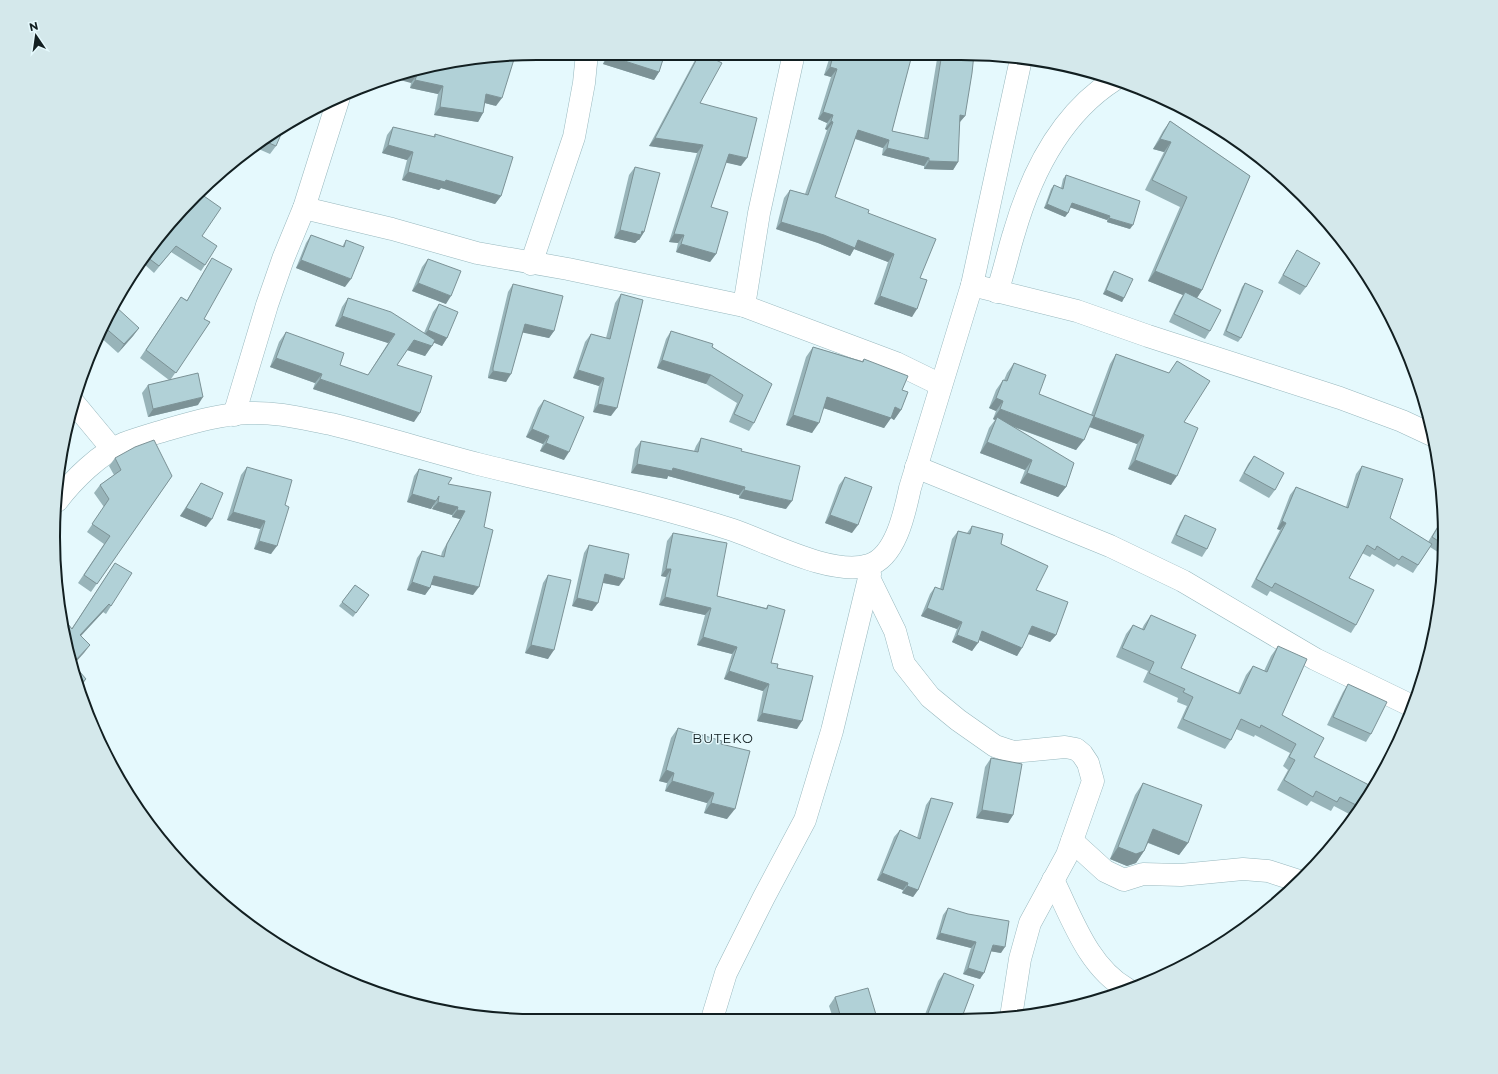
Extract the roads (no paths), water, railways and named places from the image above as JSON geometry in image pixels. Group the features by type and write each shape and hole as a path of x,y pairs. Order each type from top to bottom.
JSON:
{"street":[{"path":"531,264 574,137 584,83 586,60"},
{"path":"744,306 759,213 792,60"},
{"path":"714,1014 726,973 805,820 832,731 870,571 891,544 903,520 916,467 972,286 1020,64"},
{"path":"997,292 1025,200 1051,146 1069,119 1083,105 1109,84"},
{"path":"234,415 267,304 283,259 304,208 337,104"},
{"path":"304,208 392,229 477,253 744,306 896,363 942,385"},
{"path":"972,286 1077,311 1148,336 1340,398 1402,421 1426,432"},
{"path":"78,407 113,450"},
{"path":"62,494 71,483 113,450 123,444 211,417 277,414 370,433 477,463 583,488 735,531 779,550 835,565 870,571"},
{"path":"916,467 1110,546 1176,578 1315,659 1408,704"},
{"path":"870,571 895,631 904,664 930,697 953,716 995,746 1013,752 1065,747 1076,749 1082,754 1088,763 1093,781 1061,869 1053,880 1030,924 1020,959 1012,1011"},
{"path":"1072,842 1105,871 1124,880 1143,874 1181,875 1243,869 1268,871 1293,879"},
{"path":"1053,880 1084,942 1098,965 1114,982 1122,986"}],"district":[{"name":"BUTEKO","path":"723,738"}]}
